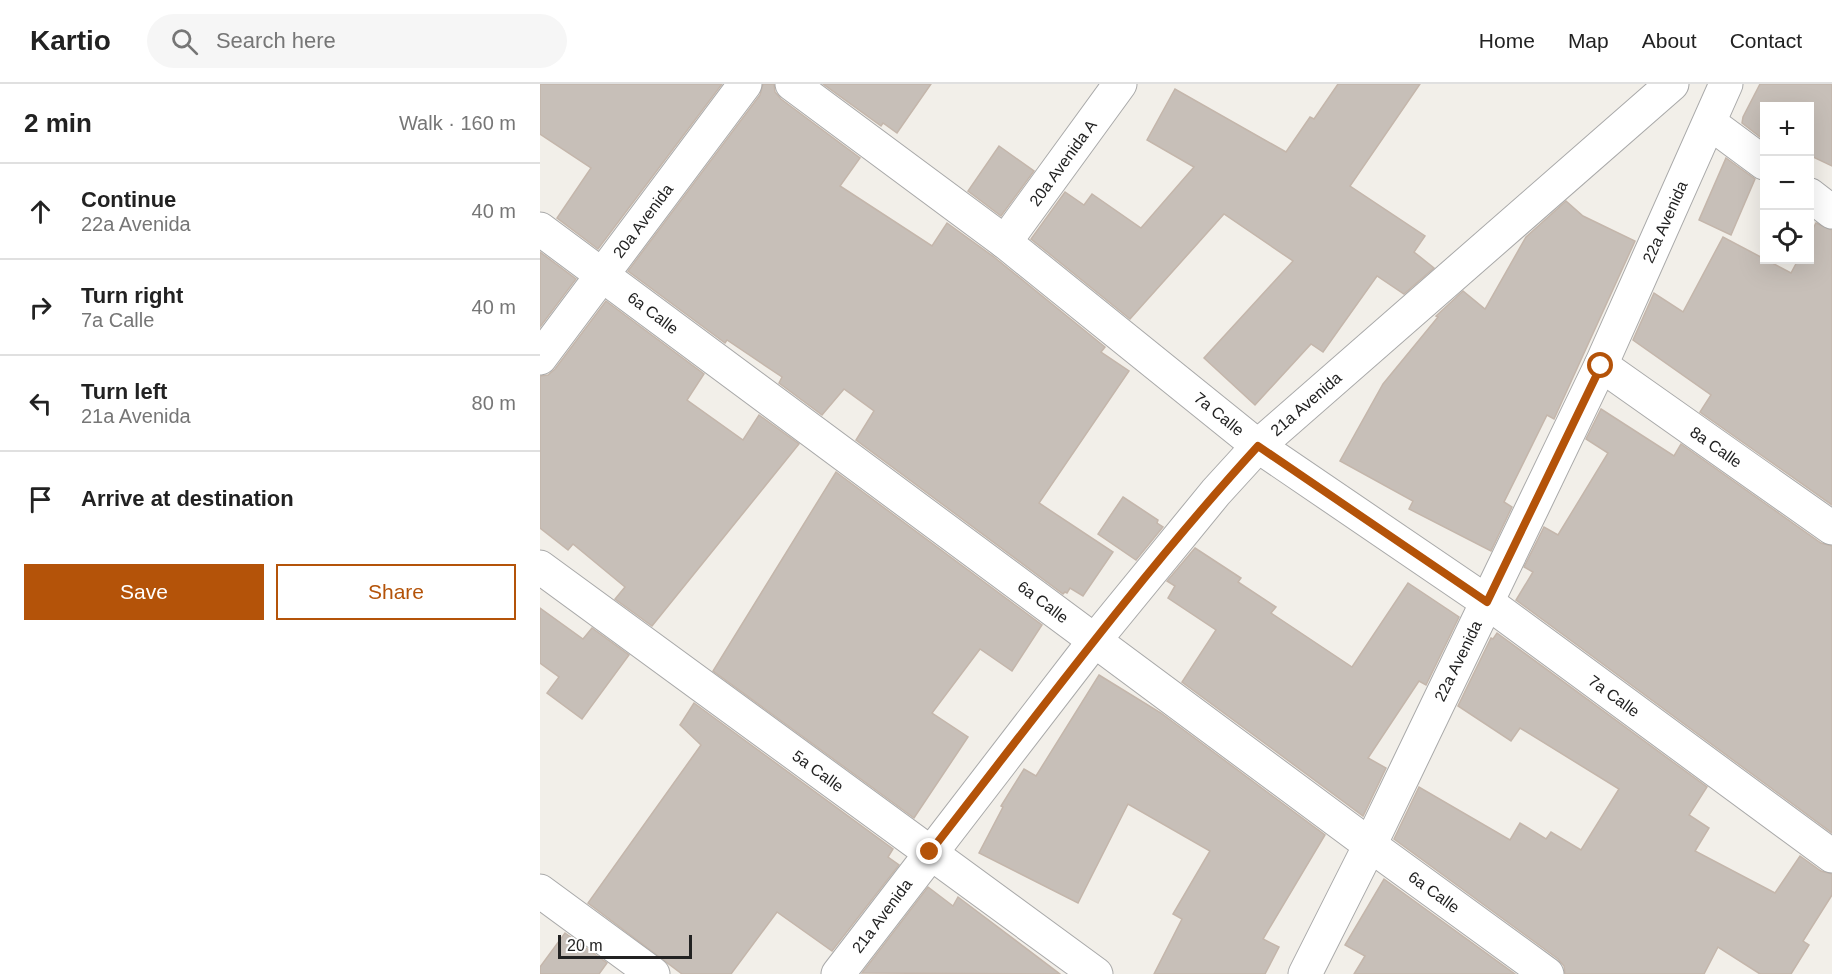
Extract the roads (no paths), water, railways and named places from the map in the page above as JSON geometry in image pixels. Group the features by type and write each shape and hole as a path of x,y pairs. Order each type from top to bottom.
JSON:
{"street":[{"name":"20a Avenida","path":"540,358 745,84"},
{"name":"7a Calle","path":"792,84 1005,242 1258,446 1487,602 1832,856"},
{"name":"20a Avenida A","path":"1005,242 1120,84"},
{"name":"21a Avenida","path":"838,974 1095,640 1216,492 1258,446 1672,84"},
{"name":"22a Avenida","path":"1305,974 1370,845 1601,366 1726,84"},
{"path":"1710,123 1760,160"},
{"path":"1814,199 1832,212"},
{"name":"6a Calle","path":"540,230 1547,974"},
{"name":"8a Calle","path":"1601,366 1832,528"},
{"name":"5a Calle","path":"540,567 1096,974"},
{"path":"540,891 653,974"}]}
